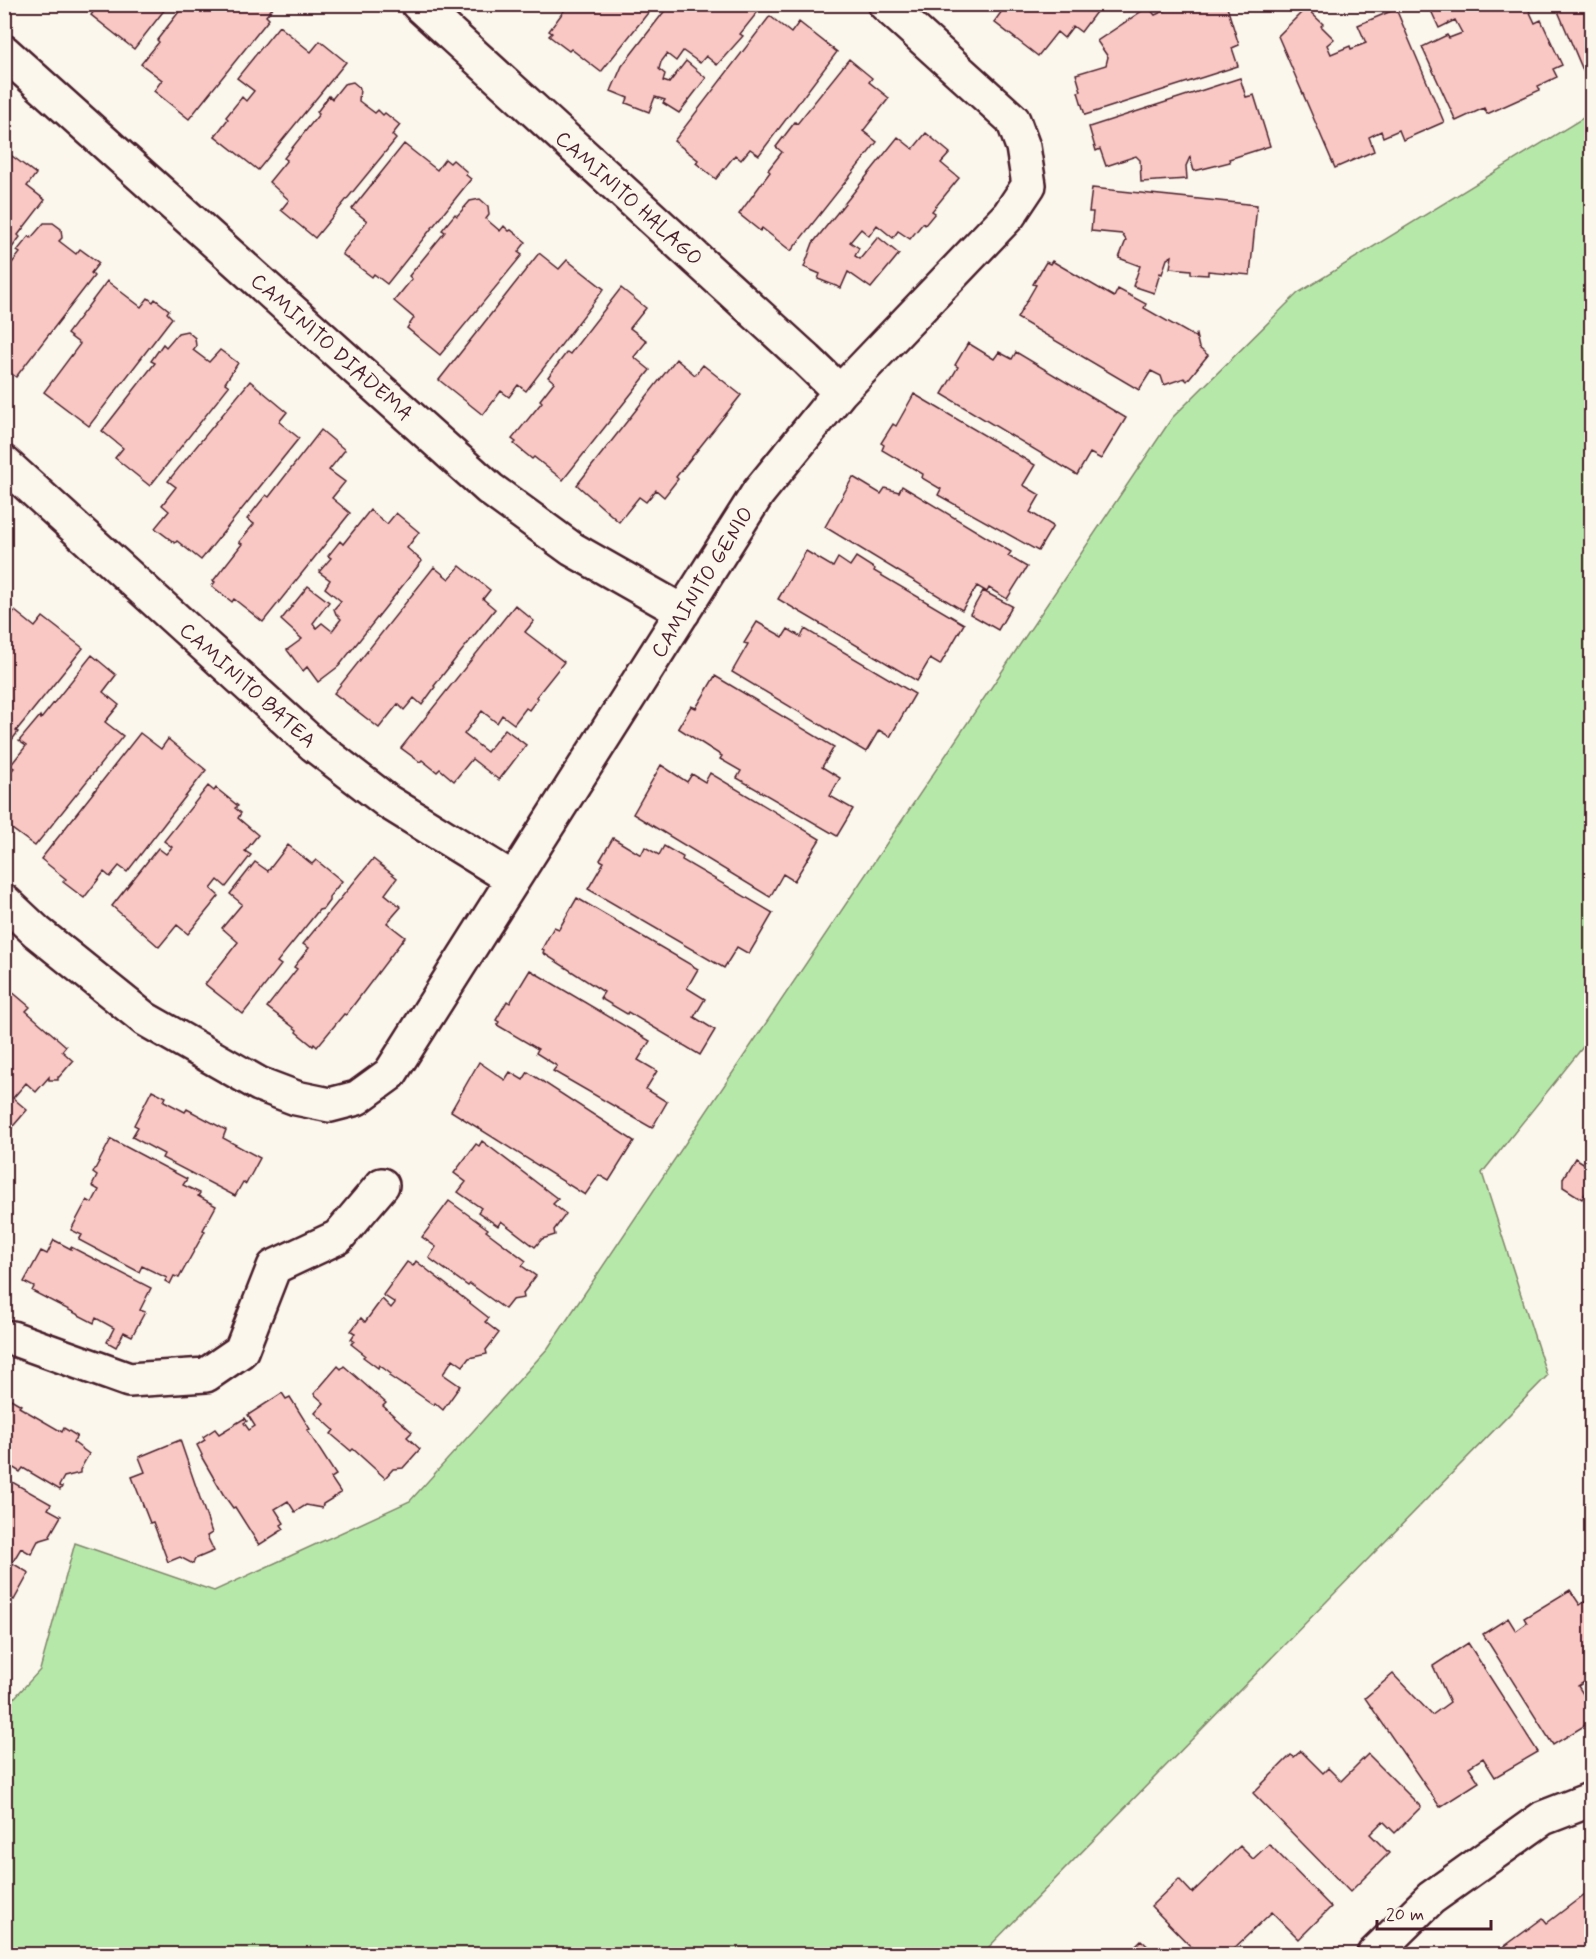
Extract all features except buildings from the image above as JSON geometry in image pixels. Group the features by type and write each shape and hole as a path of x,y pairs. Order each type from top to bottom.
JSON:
{"street":[{"name":"CAMINITO HALAGO","path":"418,4 840,392"},
{"name":"CAMINITO GENIO","path":"4,901 37,932 145,1019 259,1084 296,1098 330,1105 357,1098 390,1074 758,493 840,392 1009,215 1029,185 1023,147 1013,120 885,4"},
{"name":"CAMINITO DIADEMA","path":"4,52 490,489 572,549 683,612"},
{"name":"CAMINITO BATEA","path":"4,463 314,745 388,802 513,879"},
{"path":"4,1338 12,1338 129,1380 206,1375 241,1351 274,1267 338,1237 381,1185"},
{"path":"1374,1954 1431,1898 1533,1824 1592,1799"}],"green space":[{"path":"1591,113 1591,1037 1482,1173 1547,1376 982,1954 5,1954 5,1708 40,1670 75,1543 214,1591 410,1501 548,1348 1172,418 1298,293"}]}
